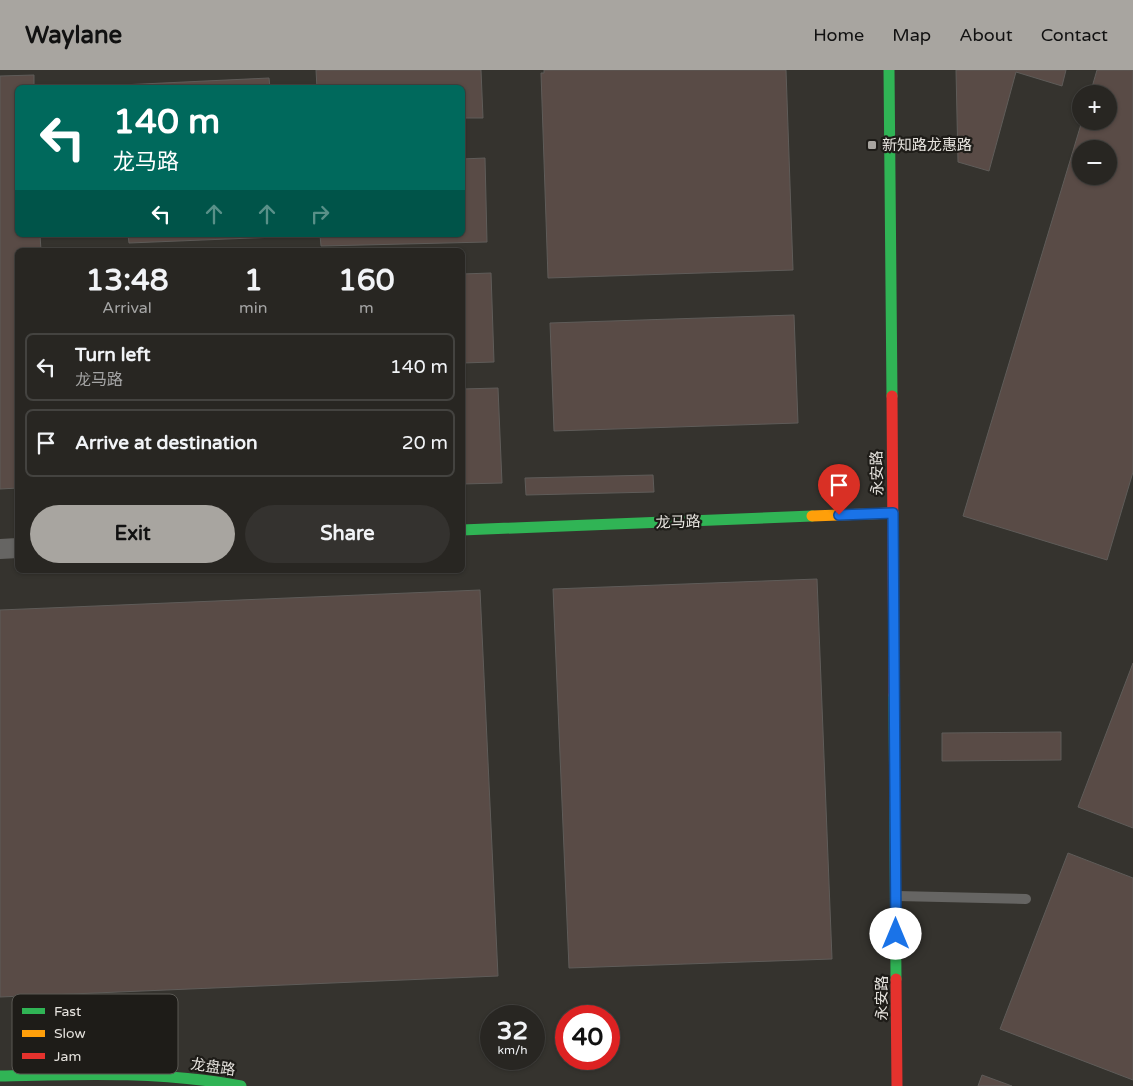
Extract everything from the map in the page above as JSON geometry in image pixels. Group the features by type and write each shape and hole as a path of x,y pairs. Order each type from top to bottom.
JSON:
{"street":[{"name":"永安路","path":"889,70 898,1086"},
{"name":"龙马路","path":"465,530 893,513"},
{"path":"0,549 15,548"},
{"name":"龙盘路","path":"0,1076 79,1074"},
{"name":"龙盘路","path":"138,1074 177,1076 241,1086"}],"lane":[{"path":"896,896 1026,899"}],"building":[{"path":"316,70 481,70 483,118 465,118 465,85 317,85"},
{"path":"544,70 786,70 793,270 548,278 541,73 544,73"},
{"path":"956,70 1066,70 1062,86 1016,72 989,171 958,162"},
{"path":"1097,70 1133,70 1133,472 1107,560 963,516 1072,154 1072,185 1117,185 1117,140 1076,140 1079,130 1117,130 1117,85 1093,85"},
{"path":"34,75 34,85 15,85 15,237 40,237 41,248 15,248 15,488 0,489 0,76"},
{"path":"269,78 270,85 121,85"},
{"path":"485,158 487,242 321,246 320,237 465,237 465,159"},
{"path":"128,237 277,237 129,243"},
{"path":"491,273 494,362 465,363 465,274"},
{"path":"794,315 798,423 554,431 550,323"},
{"path":"498,388 502,483 465,484 465,389"},
{"path":"653,475 654,492 526,495 525,478"},
{"path":"817,579 832,959 569,968 553,589"},
{"path":"480,590 498,976 71,994 12,994 12,996 0,997 0,610"},
{"path":"1133,663 1133,828 1078,807"},
{"path":"1061,732 1061,760 942,761 942,733"},
{"path":"1068,853 1133,878 1133,1080 1000,1029"},
{"path":"982,1075 1012,1086 978,1086"}],"traffic: fast":[{"path":"889,70 892,396"},
{"path":"465,530 812,516"},
{"path":"894,695 896,979"},
{"path":"0,1076 91,1074 151,1076 211,1081 241,1086"}],"traffic: slow":[{"path":"812,516 893,513"}],"traffic: jam":[{"path":"892,396 894,695"},
{"path":"896,979 897,1086"}],"place":[{"name":"新知路龙惠路","path":"872,145"}],"route":[{"path":"839,515 893,513 896,934"}]}
